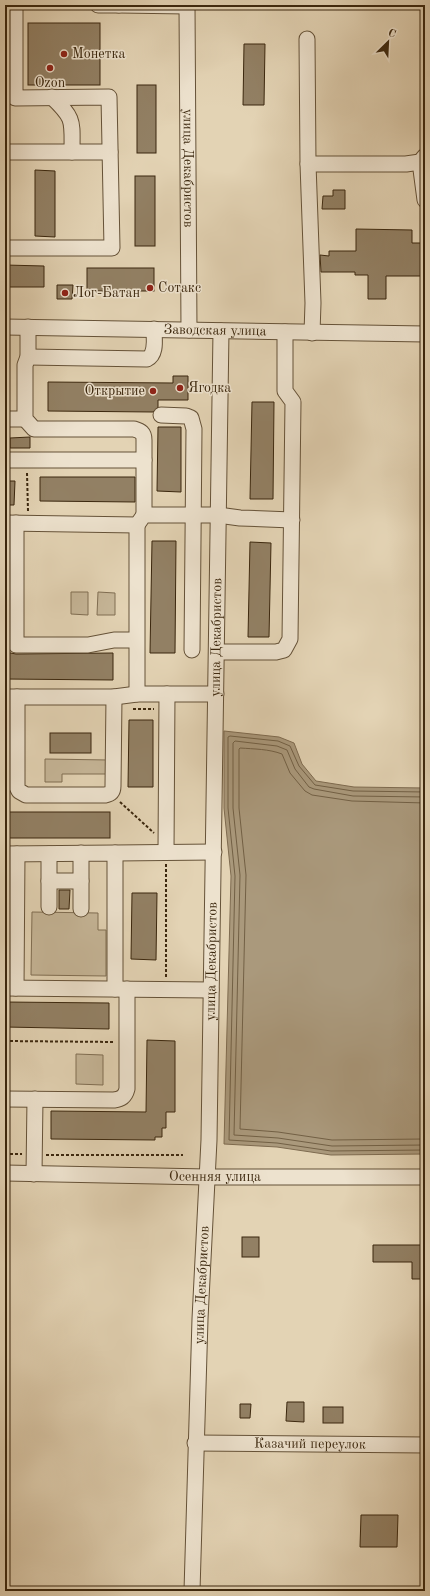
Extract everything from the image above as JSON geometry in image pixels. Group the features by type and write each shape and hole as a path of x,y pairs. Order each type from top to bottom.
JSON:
{"street":[{"path":"5,248 112,248 110,97 10,98 15,5"},
{"path":"98,5 187,5"},
{"name":"улица Декабристов","path":"187,5 189,330"},
{"path":"307,39 308,164 313,303 312,333"},
{"path":"52,97 66,110 72,121 72,152"},
{"path":"5,152 110,152"},
{"path":"308,164 406,164 423,159 425,200"},
{"name":"Заводская улица","path":"5,327 425,334"},
{"path":"28,327 28,357 25,365 25,419 34,429 134,429 140,430 144,434 136,640 137,694"},
{"path":"28,357 147,359 154,353 154,329"},
{"name":"улица Декабристов","path":"192,1591 195,1443 209,1140 221,331"},
{"path":"217,652 276,652 284,650 290,639 293,402 285,391 285,332"},
{"path":"161,415 186,416 191,418 193,422 194,514 192,650"},
{"path":"5,419 25,419"},
{"path":"5,460 144,460"},
{"path":"136,640 114,640 88,645 10,645 16,523 141,520 194,514 292,520"},
{"path":"114,697 114,786 113,791 110,794 26,794 19,791 17,787 11,697 114,697 137,694 167,701 216,694"},
{"path":"166,852 167,701"},
{"path":"211,990 11,988 11,854 214,852"},
{"path":"81,853 81,909"},
{"path":"5,1099 120,1099 125,1095 127,1089 127,1043 121,989 115,853"},
{"path":"48,907 49,854"},
{"path":"49,881 81,881"},
{"path":"34,1174 35,1099"},
{"name":"Осенняя улица","path":"5,1173 207,1177 425,1177"},
{"name":"Казачий переулок","path":"195,1443 425,1446"}],"path":[{"path":"16,523 27,460"},
{"path":"128,709 167,701"},
{"path":"166,852 166,989"},
{"path":"5,1041 127,1043"},
{"path":"5,1154 183,1155"}],"shaded area":[{"path":"71,592 88,592 88,615 71,614"},
{"path":"98,592 115,593 115,615 97,615"},
{"path":"45,759 109,760 109,774 62,774 62,782 45,782"},
{"path":"32,912 98,913 98,930 106,930 106,976 31,975"},
{"path":"76,1054 103,1055 103,1085 76,1084"}],"water":[{"path":"224,731 279,737 294,743 302,764 316,781 354,787 425,788 425,1154 331,1155 277,1147 224,1144 231,876 224,808"}],"building":[{"name":"Монетка","path":"28,23 100,23 100,85 28,85"},
{"path":"244,44 265,44 264,105 243,105"},
{"path":"137,85 156,85 156,153 137,153"},
{"path":"35,170 55,171 55,237 35,236"},
{"path":"135,176 155,176 155,246 135,246"},
{"path":"333,190 345,190 345,209 322,209 323,196 333,196"},
{"path":"356,229 412,230 412,243 425,243 425,276 386,276 386,299 368,299 368,275 355,275 355,272 321,272 320,255 329,256 329,251 356,251"},
{"path":"5,265 44,266 44,287 5,287"},
{"path":"87,268 154,268 154,291 87,291"},
{"path":"57,285 73,285 72,299 57,299"},
{"path":"173,376 188,376 188,400 158,400 158,407 153,412 48,411 48,382 173,383"},
{"path":"252,402 274,402 273,499 250,499"},
{"path":"158,427 181,427 181,492 157,491"},
{"path":"30,437 30,448 10,448 10,438"},
{"path":"40,477 135,477 135,502 40,501"},
{"path":"5,481 15,481 14,505 5,505"},
{"path":"152,541 176,541 175,653 150,653"},
{"path":"250,542 271,543 269,637 248,637"},
{"path":"5,652 16,654 113,653 113,680 5,679"},
{"path":"129,720 153,720 153,787 128,787"},
{"path":"50,733 91,733 91,753 50,753"},
{"path":"5,812 110,812 110,838 5,838"},
{"path":"59,890 70,890 69,909 59,909"},
{"path":"132,893 157,893 156,960 131,959"},
{"path":"5,1002 109,1003 109,1029 5,1027"},
{"path":"147,1040 175,1041 175,1112 166,1112 166,1128 162,1128 162,1137 155,1137 155,1140 51,1139 51,1111 146,1112"},
{"path":"242,1237 259,1237 259,1257 242,1257"},
{"path":"373,1245 422,1245 422,1255 425,1255 425,1279 412,1279 412,1262 373,1262"},
{"path":"287,1402 304,1402 304,1422 286,1421"},
{"path":"240,1404 251,1404 250,1418 240,1418"},
{"path":"323,1407 343,1407 343,1423 323,1423"},
{"path":"361,1515 398,1515 397,1547 360,1547"}],"place":[{"name":"Монетка","path":"64,54"},
{"name":"Ozon","path":"50,68"},
{"name":"Сотакс","path":"150,288"},
{"name":"Лог-Батан","path":"65,293"},
{"name":"Ягодка","path":"180,388"},
{"name":"Открытие","path":"153,391"}]}
